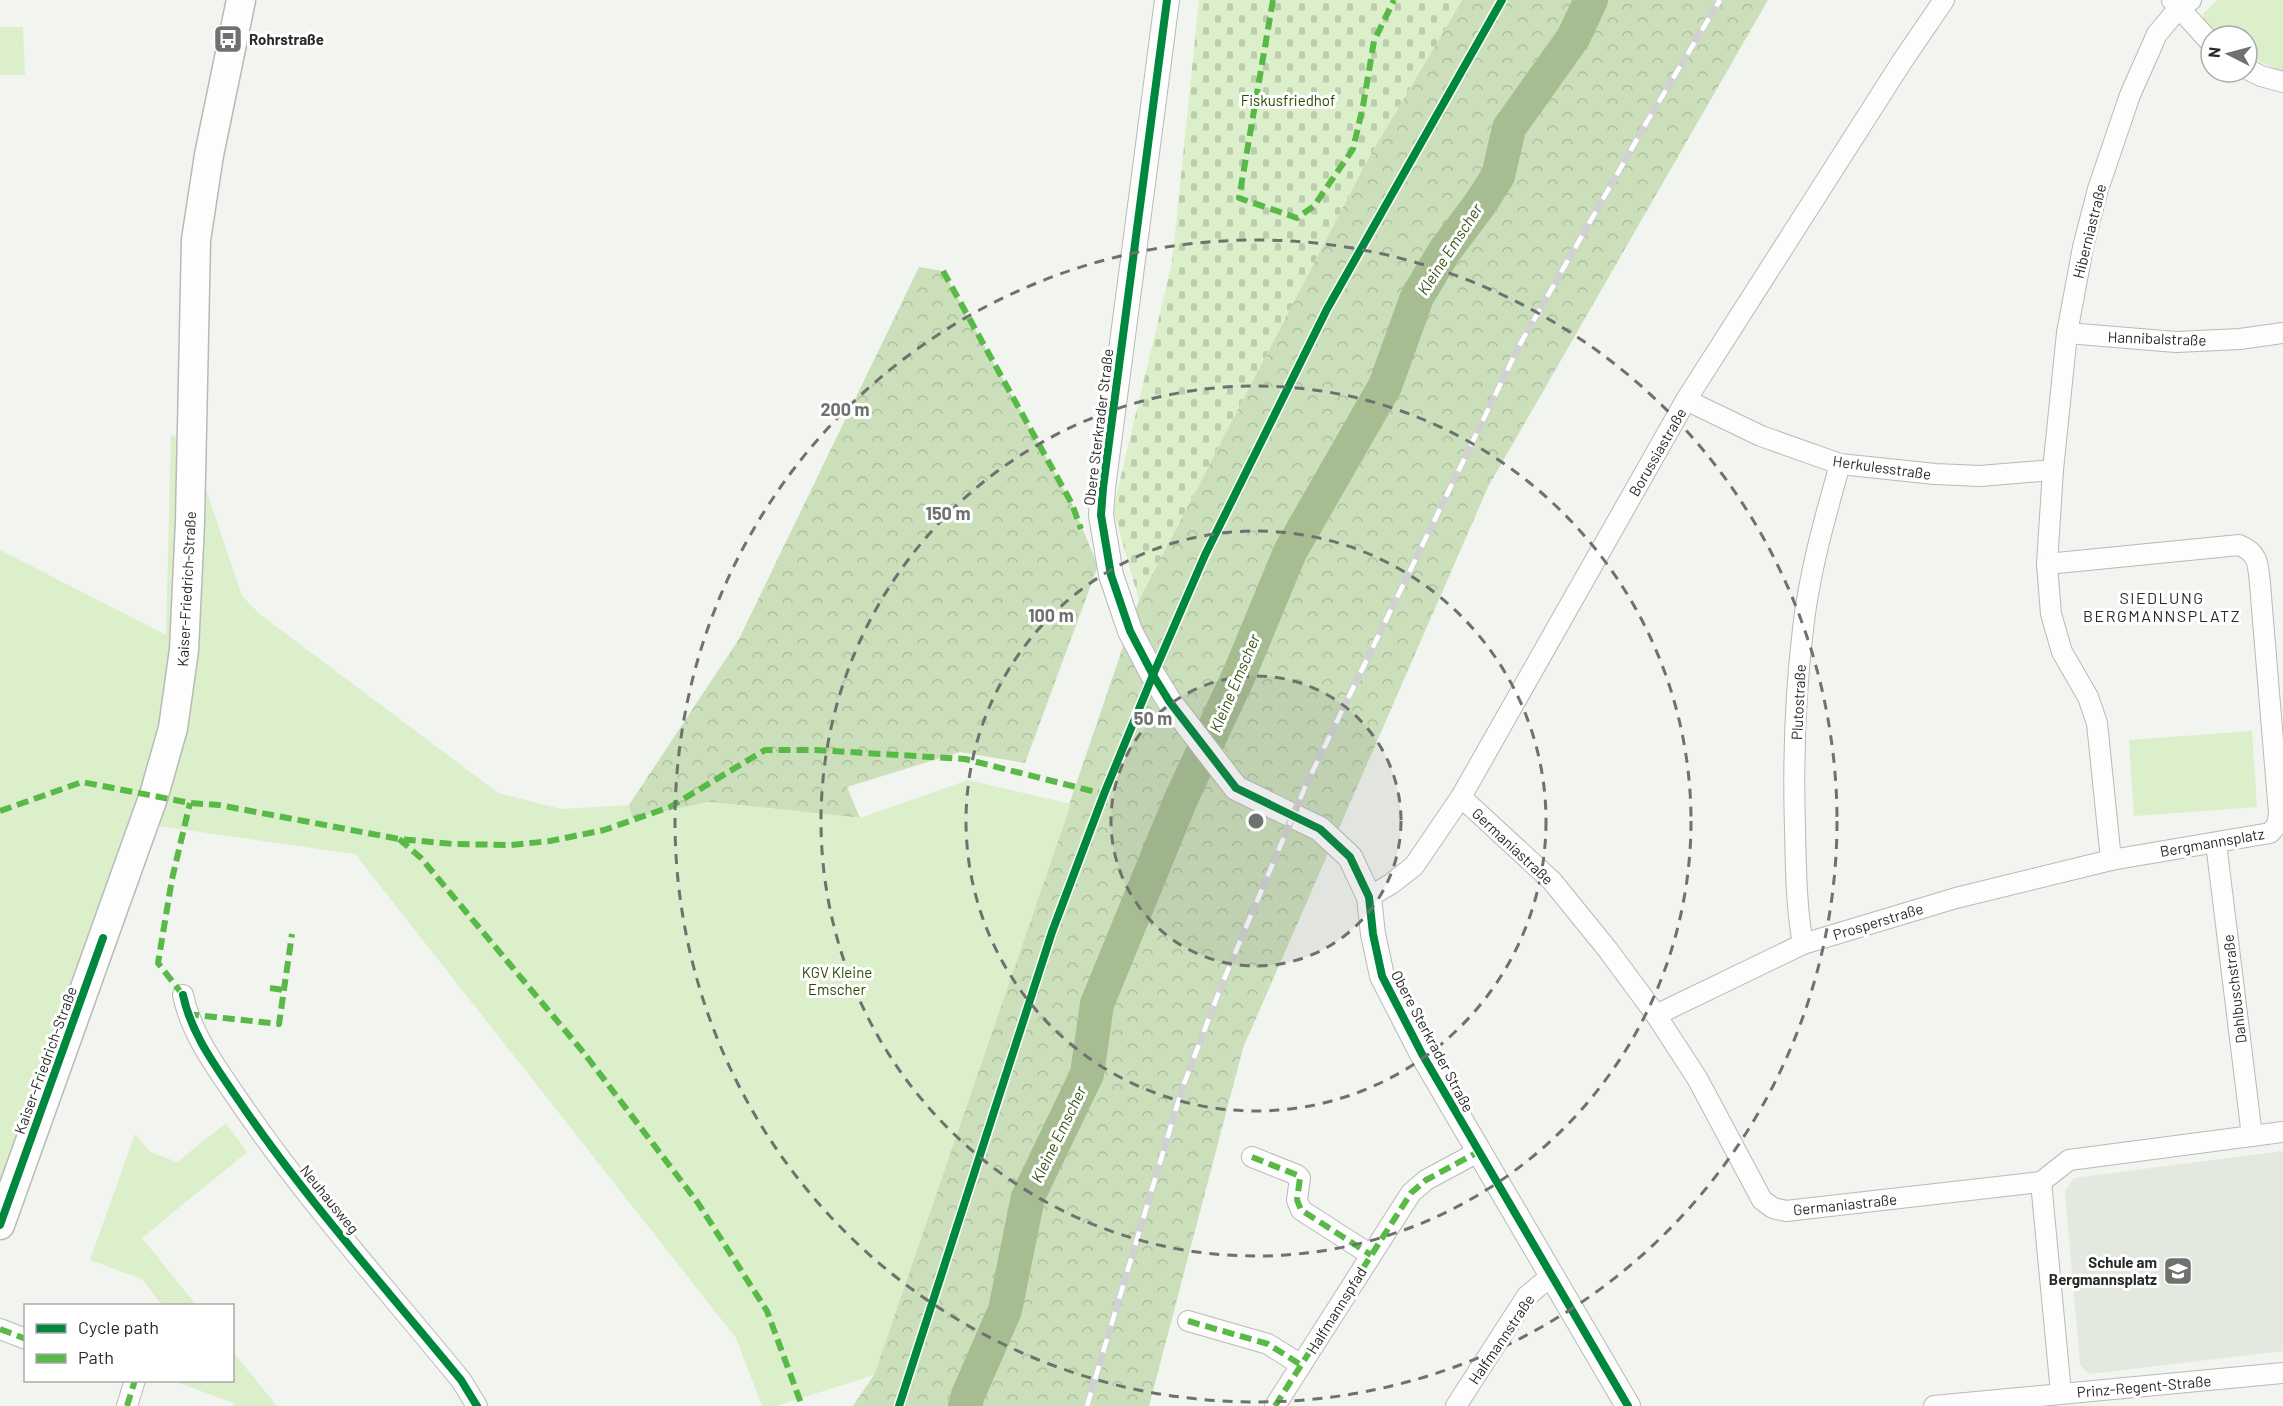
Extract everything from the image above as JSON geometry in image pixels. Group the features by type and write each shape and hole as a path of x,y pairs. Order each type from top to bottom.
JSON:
{"main road":[{"name":"Kaiser-Friedrich-Straße","path":"0,1225 154,795 173,728 184,650 190,522 196,240 209,155 241,0"}],"street":[{"name":"Obere Sterkrader Straße","path":"1167,0 1103,488 1101,515 1111,575 1130,631 1153,675 1169,701 1236,788 1320,828 1350,857 1369,897 1373,934 1382,976 1422,1054 1478,1152 1628,1406"},
{"name":"Borussiastraße","path":"1369,897 1414,866 1461,797 1686,400 1903,60 1944,0"},
{"path":"2181,3 2199,27"},
{"name":"Hiberniastraße","path":"2053,470 2067,333 2083,247 2098,189 2130,96 2157,34 2181,3"},
{"path":"2259,75 2283,82"},
{"name":"Hannibalstraße","path":"2067,333 2176,342 2240,339 2283,333"},
{"name":"Herkulesstraße","path":"1686,400 1761,436 1840,464 1935,474 1980,476 2053,470"},
{"name":"Plutostraße","path":"1803,944 1796,873 1794,796 1801,650 1818,545 1840,464"},
{"path":"2053,470 2047,564 2051,614 2062,652 2088,697 2097,723 2111,860"},
{"name":"Bergmannsplatz","path":"2047,564 2239,545 2250,549 2258,561 2279,813 2277,825 2270,833 2111,860"},
{"name":"Germaniastraße","path":"1461,797 1552,881 1608,950 1656,1015 1697,1078 1762,1200 1773,1208 1786,1211 2041,1182"},
{"name":"Dahlbuschstraße","path":"2216,843 2252,1136"},
{"name":"Prosperstraße","path":"1656,1015 1803,944 1956,898 2111,860"},
{"name":"Neuhausweg","path":"183,995 187,1014 203,1047 268,1144 461,1380 477,1406"},
{"path":"2061,1393 2041,1182 2069,1160 2283,1132"},
{"name":"Halfmannspfad","path":"1275,1406 1410,1194 1426,1180 1478,1152"},
{"name":"Halfmannspfad","path":"1252,1157 1297,1175 1301,1186 1297,1200 1301,1210 1371,1255"},
{"name":"Halfmannstraße","path":"1456,1406 1527,1296 1551,1276"},
{"name":"Halfmannspfad","path":"1188,1321 1268,1344 1301,1365"},
{"path":"0,1329 24,1338"},
{"name":"Prinz-Regent-Straße","path":"1934,1406 2283,1373"},
{"path":"127,1406 134,1382"}],"shaded area":[{"name":"Schule am Bergmannsplatz","path":"2283,1151 2283,1351 2090,1374 2080,1365 2065,1191 2074,1178"}],"green space":[{"name":"Fiskusfriedhof","path":"1199,0 1462,0 1369,157 1139,600 1113,509 1172,263"},
{"path":"1462,0 1768,0 1488,487 1243,1048 1149,1406 853,1406 874,1375 1139,600 1369,157"},
{"path":"2218,0 2283,0 2283,73 2259,61 2259,24 2205,24 2203,14"},
{"path":"0,27 23,27 25,75 0,75"},
{"path":"919,267 943,271 1072,504 1098,566 1025,763 960,752 847,787 860,818 709,802 632,818 629,805 739,639"},
{"name":"KGV Kleine Emscher","path":"171,435 191,445 242,596 262,616 498,793 561,809 629,805 632,818 709,802 860,818 968,780 1071,804 874,1375 776,1406 762,1406 736,1338 355,854 128,822 0,1180 0,550 166,635"},
{"path":"2252,731 2257,807 2134,816 2129,740"},
{"path":"226,1123 247,1152 142,1238 195,1304 161,1304 142,1279 90,1260 135,1134 150,1152 177,1162"},
{"path":"234,1353 277,1406 233,1406 233,1403 177,1382 234,1382"}],"waterway":[{"name":"Kleine Emscher","path":"965,1406 1005,1310 1028,1197 1087,1074 1097,1004 1181,799 1239,675 1290,552 1385,386 1417,297 1444,252 1498,176 1509,128 1573,38 1591,0"}],"railway":[{"path":"1087,1406 1182,1089 1222,984 1306,785 1519,346 1648,120 1720,0"}],"marked path":[{"path":"1273,0 1239,198 1297,218 1314,206 1353,149 1374,41 1394,0"},
{"path":"943,271 1072,504 1081,529"},
{"path":"0,811 82,782 399,839 453,844 511,845 550,841 604,830 670,807 765,750 816,750 965,759 1104,794"},
{"path":"183,995 158,963 172,879 190,803"},
{"path":"399,839 421,858 584,1053 698,1203 767,1311 802,1406"},
{"path":"187,1014 279,1024 292,934"},
{"path":"270,988 284,990"},
{"path":"1275,1406 1411,1193 1426,1180 1478,1152"},
{"path":"1252,1157 1297,1175 1300,1178 1297,1200 1301,1210 1371,1255"},
{"path":"1188,1321 1268,1344 1301,1365"},
{"path":"0,1329 24,1338"},
{"path":"127,1406 134,1382"}],"cycle path":[{"path":"1167,0 1103,488 1101,515 1111,575 1130,631 1153,675 1169,701 1236,788 1320,829 1350,857 1369,897 1373,934 1382,976 1422,1054 1628,1406"},
{"path":"899,1406 1052,932 1104,794 1153,675 1205,555 1327,309 1502,0"},
{"path":"0,1225 103,938"},
{"path":"183,995 204,1048 261,1132 316,1205 461,1380 477,1406"}],"place":[{"name":"Rohrstraße","path":"228,39"},
{"name":"Schule am Bergmannsplatz","path":"2178,1271"}],"district":[{"name":"SIEDLUNG BERGMANNSPLATZ","path":"2162,606"}]}
